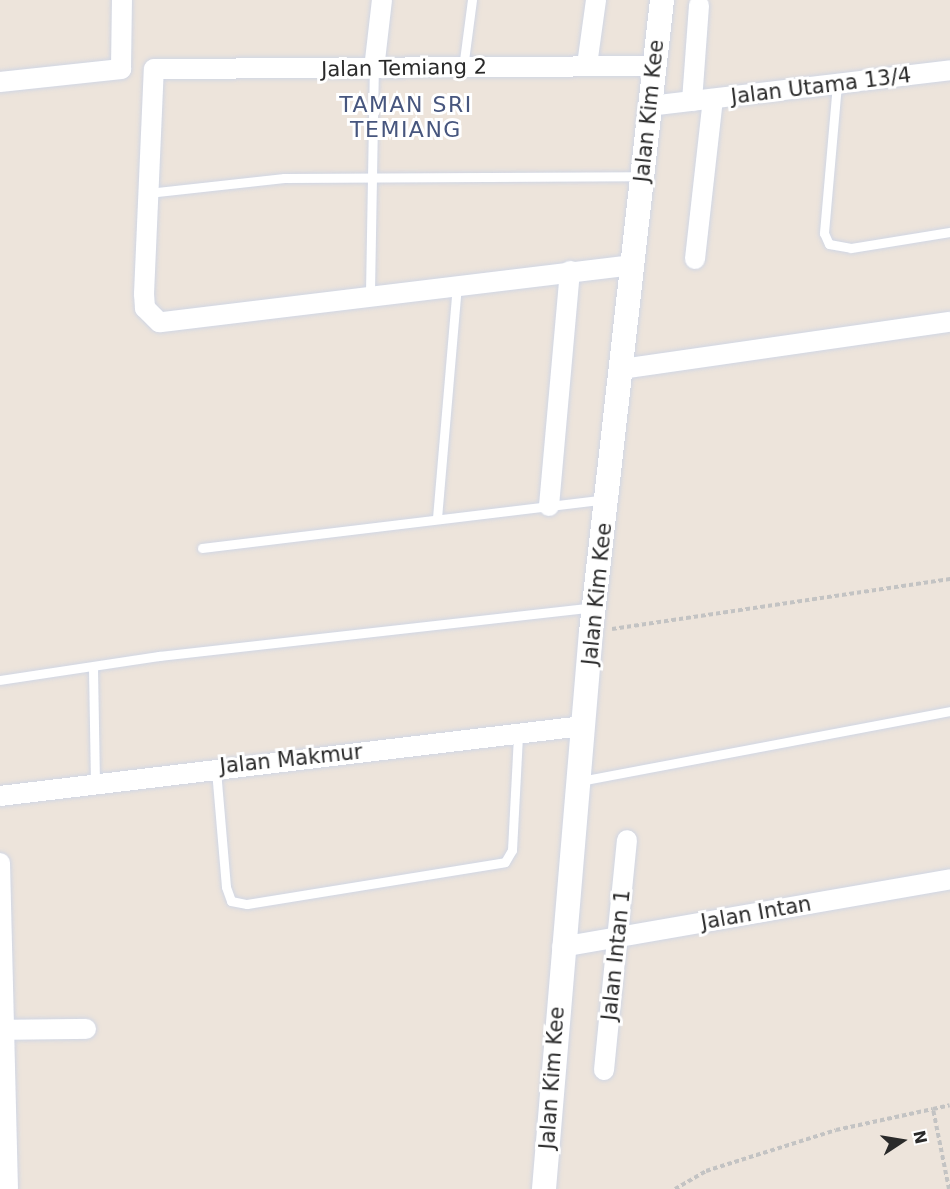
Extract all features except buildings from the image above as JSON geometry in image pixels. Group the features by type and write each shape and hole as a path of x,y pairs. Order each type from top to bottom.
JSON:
{"street":[{"path":"0,82 121,69 122,0"},
{"path":"374,69 382,0"},
{"path":"587,65 596,0"},
{"name":"Jalan Kim Kee","path":"544,1189 562,947 591,632 608,499 662,0"},
{"path":"693,101 699,5"},
{"name":"Jalan Temiang 2","path":"148,193 154,69 654,66"},
{"name":"Jalan Utama 13/4","path":"650,106 950,70"},
{"path":"695,259 713,99"},
{"path":"148,193 145,308 159,322 370,292 633,265"},
{"path":"549,506 570,272"},
{"path":"621,369 950,322"},
{"name":"Jalan Makmur","path":"0,796 216,767 583,726"},
{"name":"Jalan Intan 1","path":"604,1070 620,938 627,840"},
{"path":"0,862 3,1161 8,1189"},
{"name":"Jalan Intan","path":"562,947 950,879"},
{"path":"2,1030 86,1029"}],"lane":[{"path":"463,68 472,0"},
{"path":"370,292 374,69"},
{"path":"837,84 824,233 829,244 851,248 950,232"},
{"path":"148,193 284,178 642,176"},
{"path":"437,518 457,283"},
{"path":"202,548 608,499"},
{"path":"0,680 594,607"},
{"path":"93,668 95,782"},
{"path":"578,781 950,711"},
{"path":"216,767 226,886 231,901 247,904 506,862 512,850 518,735"}],"path":[{"path":"591,632 950,579"},
{"path":"675,1189 705,1171 836,1130 950,1105"},
{"path":"933,1109 949,1189"}],"district":[{"name":"TAMAN SRI TEMIANG","path":"406,116"}]}
